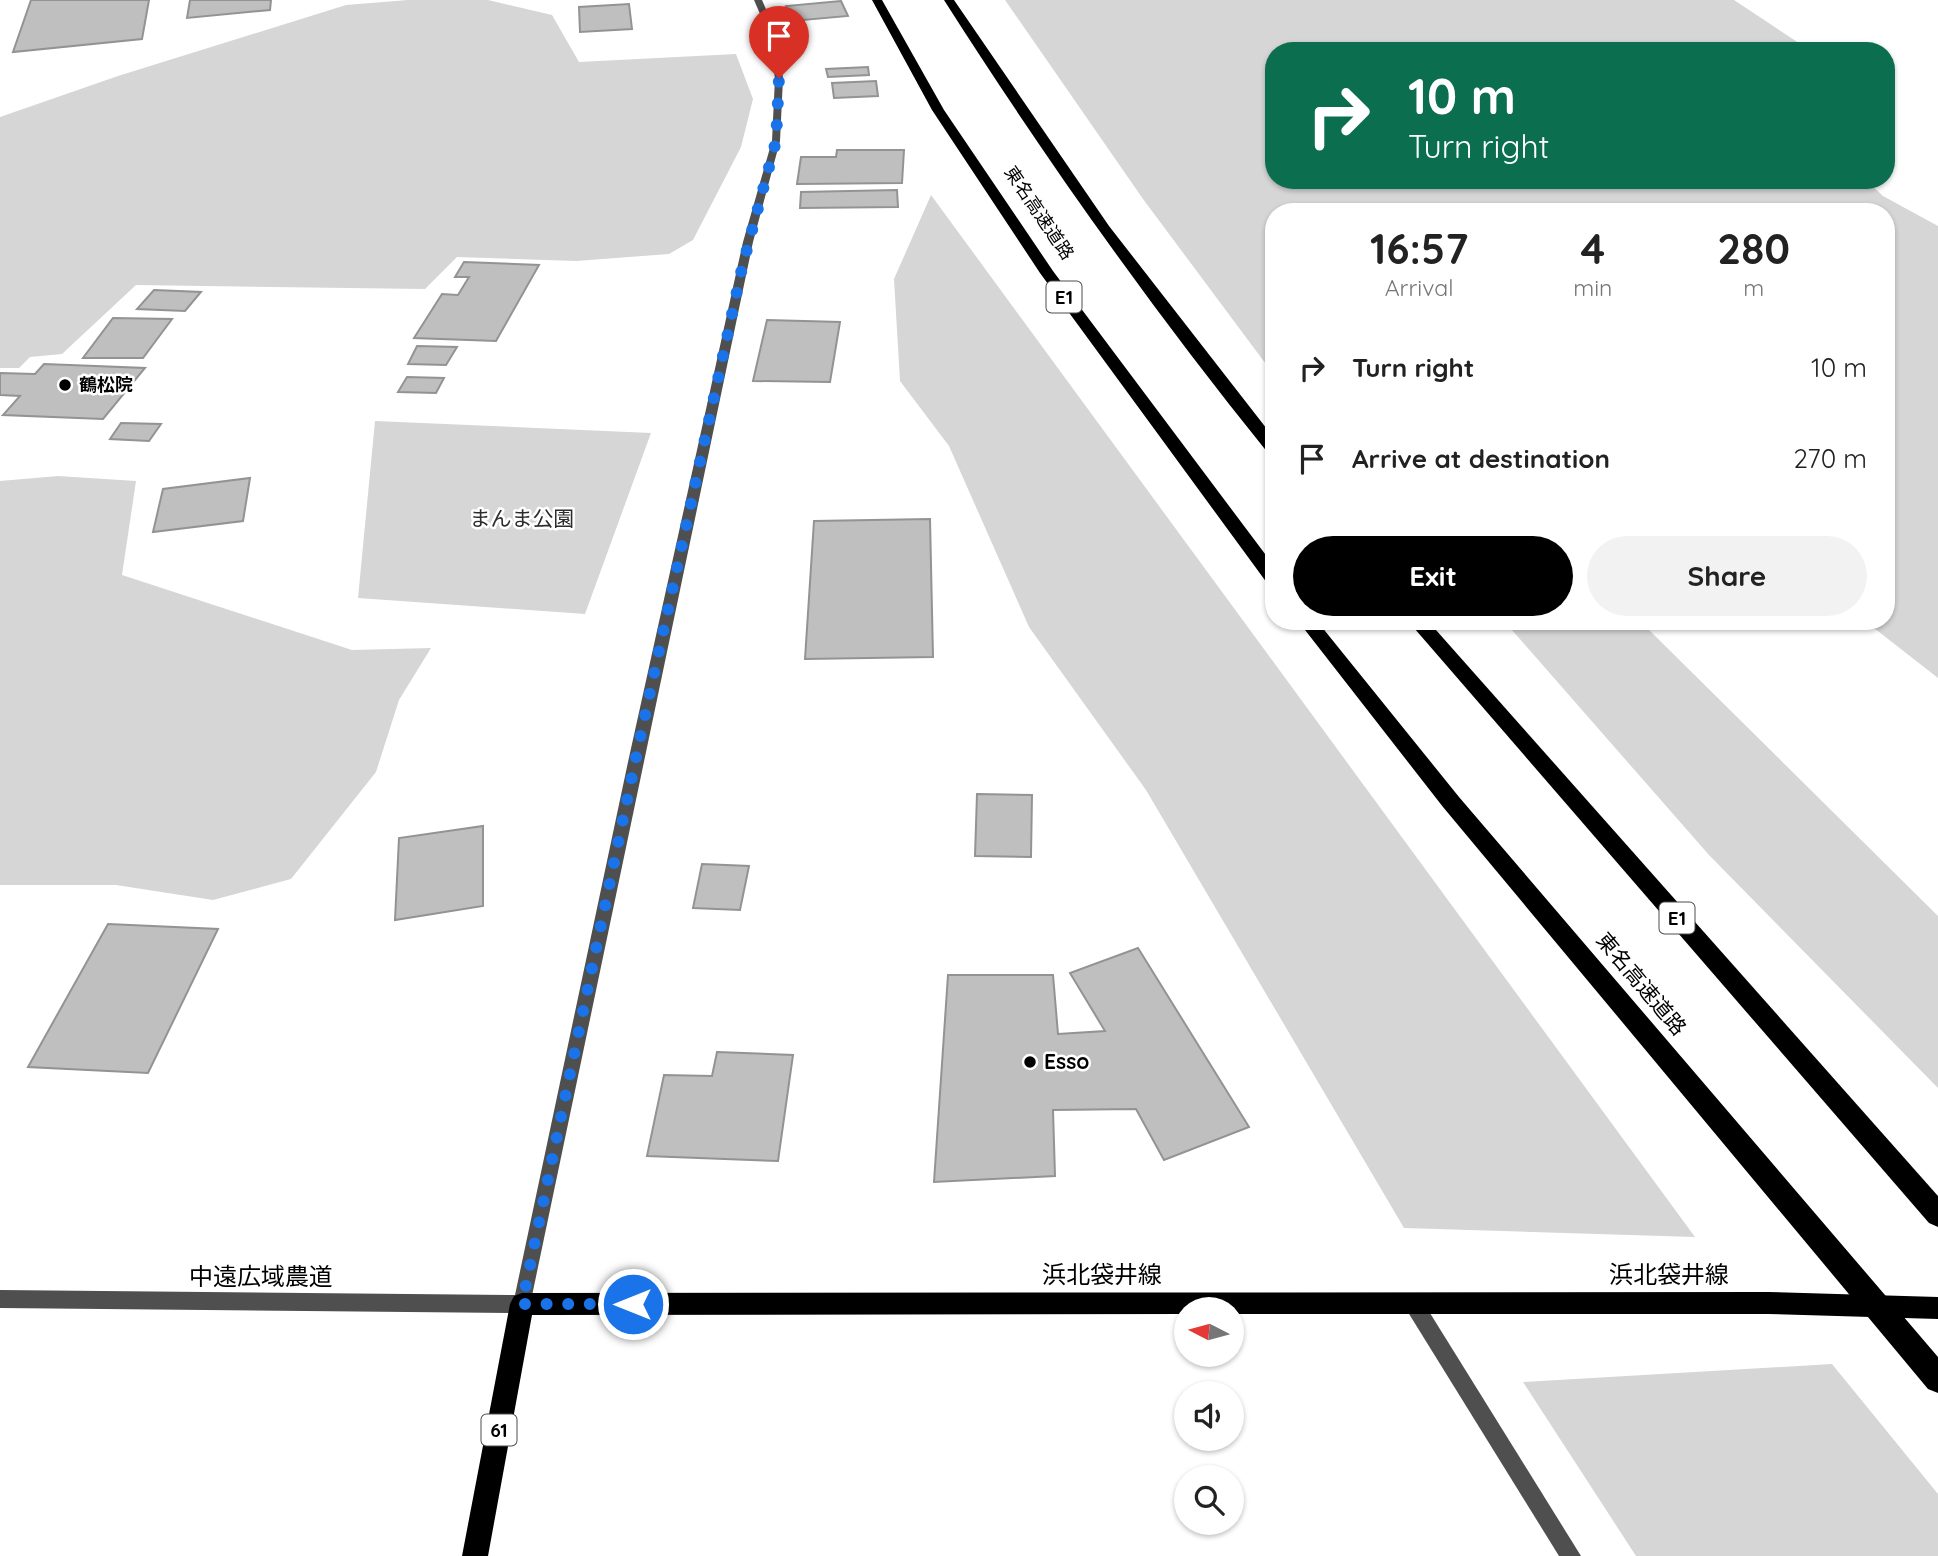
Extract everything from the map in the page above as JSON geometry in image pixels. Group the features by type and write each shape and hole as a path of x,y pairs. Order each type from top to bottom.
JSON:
{"highway":[{"name":"東名高速道路","path":"877,0 939,110 1047,273 1265,568"},
{"path":"949,0 1008,93 1087,205 1224,388 1265,438"},
{"name":"東名高速道路","path":"1314,630 1451,803 1938,1379"},
{"name":"E1","path":"1425,630 1938,1214"}],"main road":[{"name":"浜北袋井線","path":"522,1304 1768,1303 1938,1308"},
{"name":"61","path":"475,1556 522,1304"}],"street":[{"path":"522,1304 635,762 742,269 776,141 779,78 771,30 758,0"},
{"name":"中遠広域農道","path":"0,1299 522,1304"},
{"path":"1413,1303 1571,1556"}],"green space":[{"path":"408,0 488,0 552,15 579,62 736,54 753,99 741,147 693,240 669,254 576,261 457,257 425,289 136,285 62,354 30,357 19,368 0,368 0,117 118,76 346,5"},
{"path":"1005,0 1734,0 1797,42 1265,42 1265,189 1876,189 1883,196 1938,226 1938,678 1877,630 1895,630 1895,203 1265,203 1265,363 1143,199"},
{"path":"931,195 1695,1237 1404,1228 1146,790 1029,627 949,446 900,381 894,279"},
{"name":"まんま公園","path":"375,421 651,433 585,614 358,598"},
{"path":"58,476 136,481 122,575 352,650 431,648 399,700 376,772 291,879 213,900 116,885 0,885 0,481"},
{"path":"1512,630 1649,630 1938,916 1938,1088 1709,855"},
{"path":"1832,1364 1938,1494 1938,1556 1636,1556 1523,1382"}],"building":[{"path":"31,0 149,0 142,39 13,52"},
{"path":"190,0 271,0 270,10 187,18"},
{"path":"841,1 848,16 792,21 786,6"},
{"path":"629,4 632,29 580,32 579,7"},
{"path":"868,67 869,75 828,77 826,69"},
{"path":"876,81 878,96 834,98 832,83"},
{"path":"837,150 904,150 902,183 797,184 801,157 836,157"},
{"path":"897,190 898,207 800,208 801,192"},
{"path":"464,262 539,265 496,341 414,338 442,294 458,295 469,277 455,277"},
{"path":"154,290 201,292 185,311 137,309"},
{"path":"113,318 172,319 143,358 83,358"},
{"path":"767,320 840,322 830,382 753,381"},
{"path":"417,346 457,347 446,365 408,364"},
{"name":"鶴松院","path":"44,364 145,368 103,419 3,415 20,396 0,395 0,373 35,374"},
{"path":"407,377 444,378 436,393 398,392"},
{"path":"121,423 161,424 149,441 110,439"},
{"path":"250,478 243,521 153,532 163,489"},
{"path":"930,519 933,657 805,659 814,521"},
{"path":"977,794 1032,795 1031,857 975,856"},
{"path":"483,826 483,906 395,920 399,838"},
{"path":"702,864 749,866 740,910 693,908"},
{"path":"108,924 218,929 148,1073 28,1067"},
{"path":"1138,948 1249,1127 1164,1160 1136,1109 1053,1110 1055,1176 934,1182 948,975 1053,975 1058,1034 1105,1031 1070,973"},
{"path":"717,1052 793,1055 778,1161 647,1156 664,1075 712,1076"}],"place":[{"name":"鶴松院","path":"65,385"},
{"name":"Esso","path":"1030,1062"}],"route":[{"path":"633,1304 522,1304 742,268 776,141 779,78"}]}
